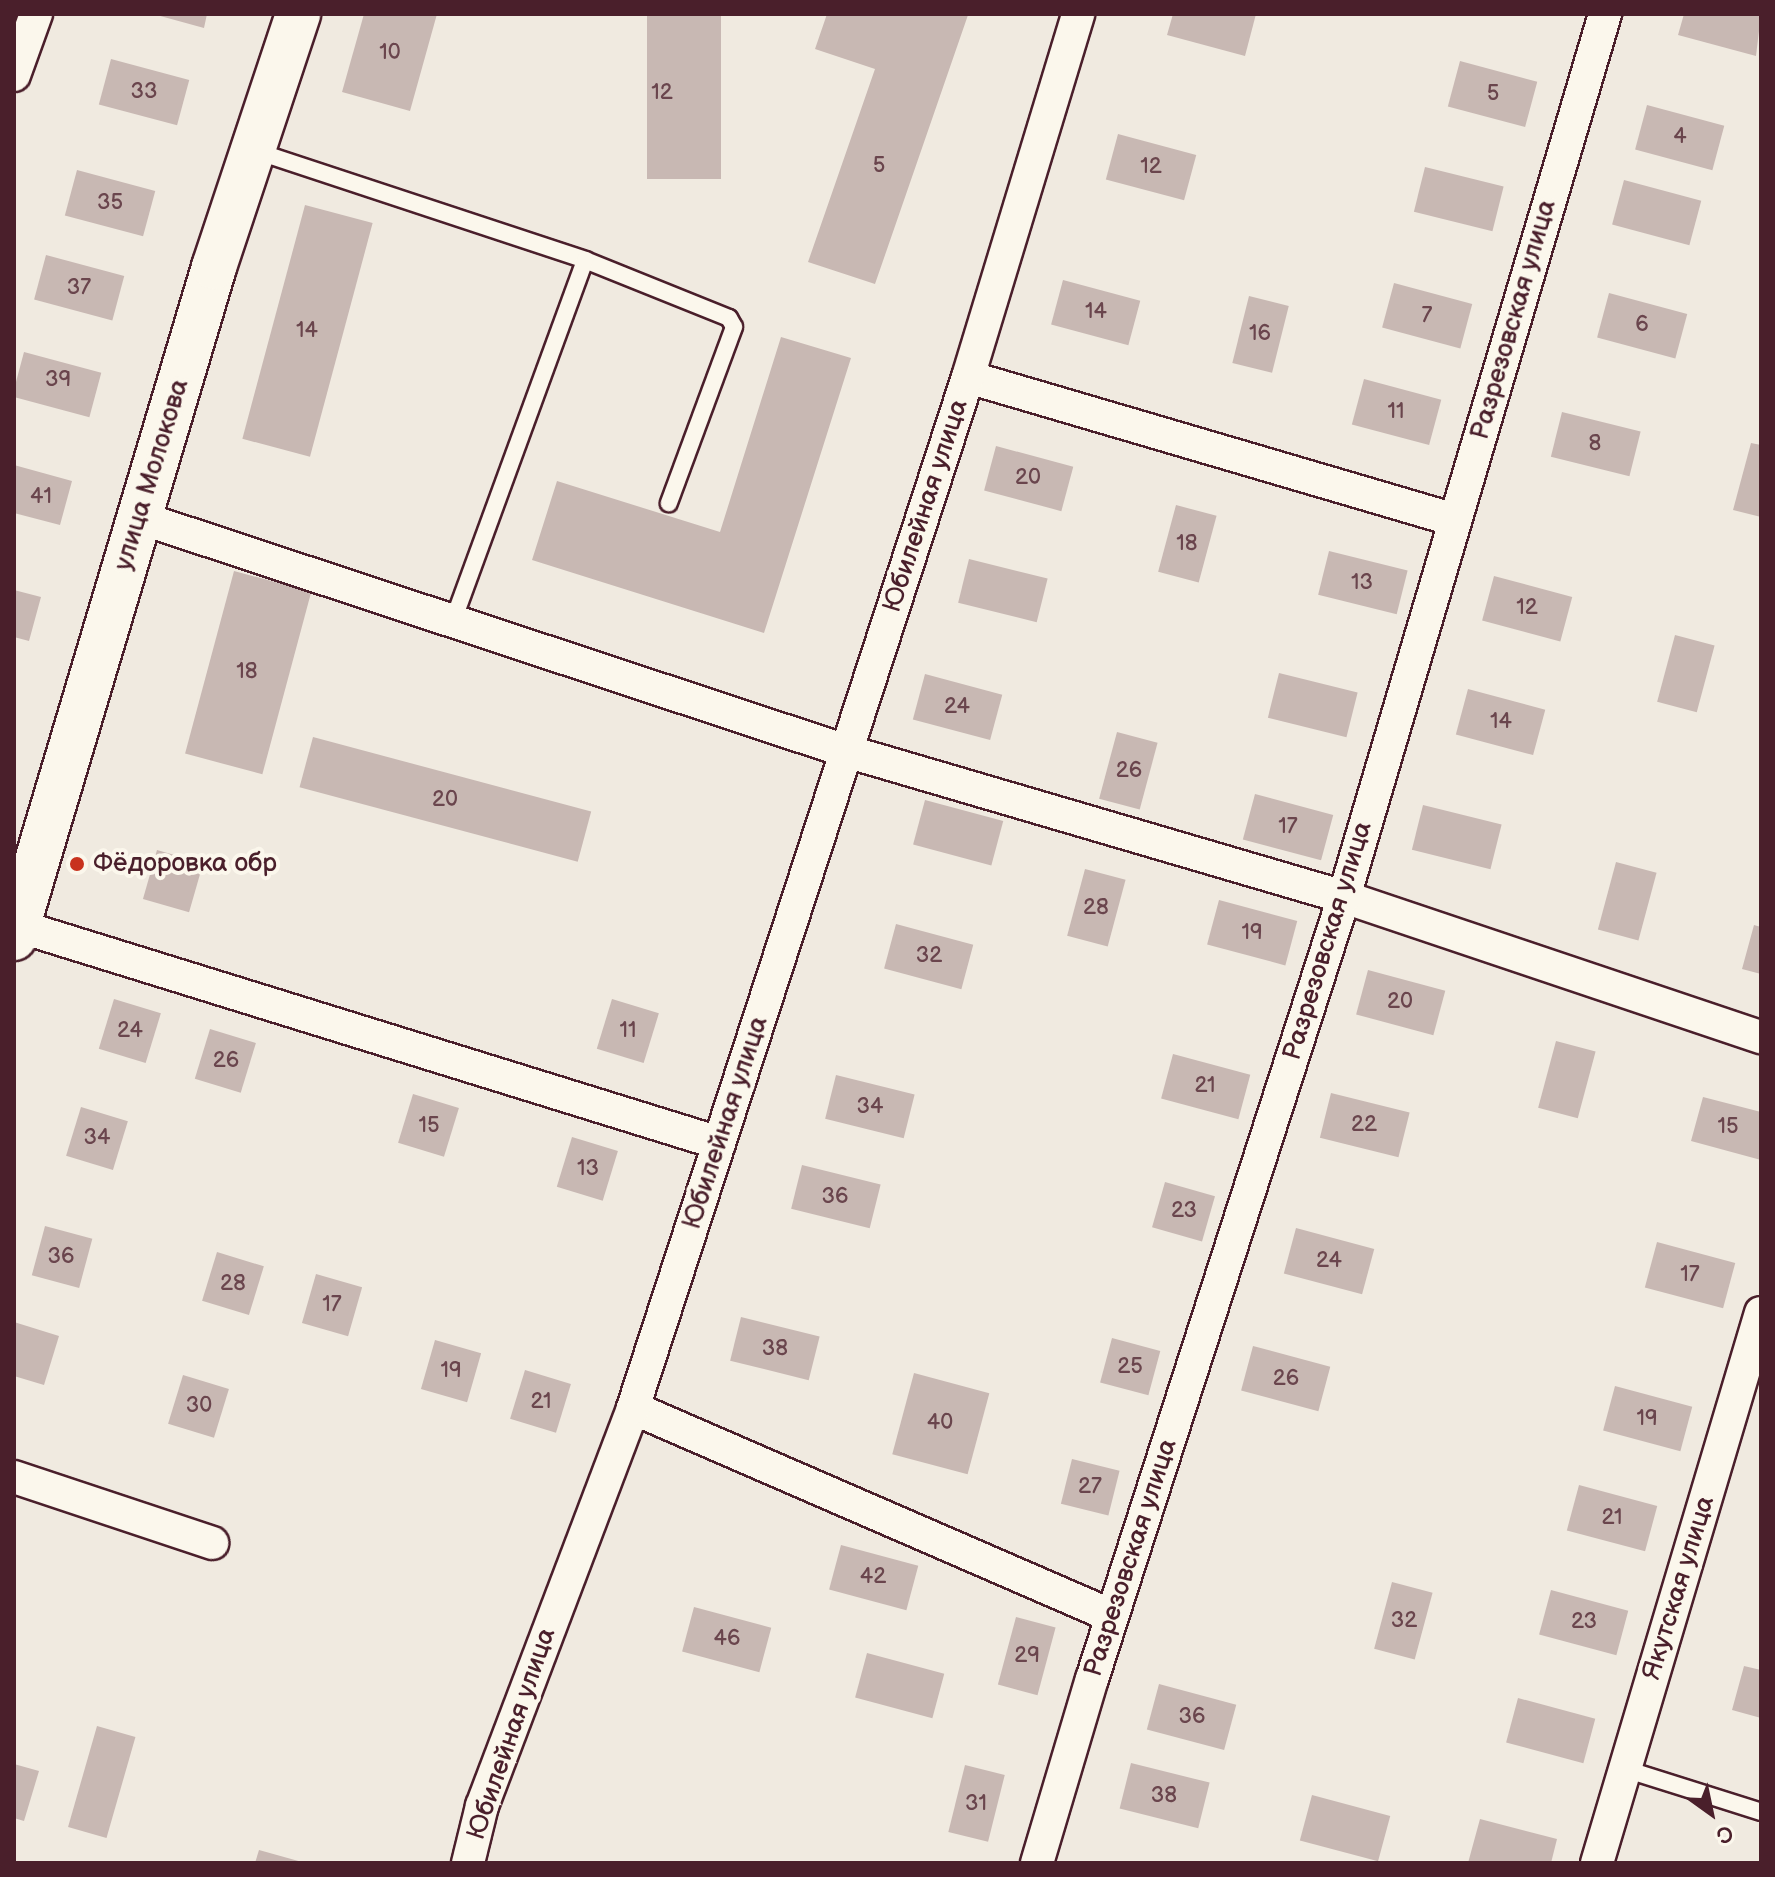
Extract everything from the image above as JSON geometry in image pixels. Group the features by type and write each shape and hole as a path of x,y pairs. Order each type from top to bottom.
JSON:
{"street":[{"path":"14,75 36,14"},
{"name":"улица Молокова","path":"16,932 251,149 298,14"},
{"name":"Юбилейная улица","path":"468,1863 482,1806 633,1408 968,377 1078,14"},
{"name":"Разрезовская улица","path":"1037,1863 1112,1616 1344,897 1605,14"},
{"path":"968,377 1455,520"},
{"path":"141,518 846,751 1344,897 1761,1037"},
{"path":"16,932 719,1143"},
{"name":"Якутская улица","path":"1597,1863 1761,1313"},
{"path":"633,1408 1112,1616"},
{"path":"14,1477 212,1543"}],"lane":[{"path":"251,149 585,260 721,312 734,327 669,503"},
{"path":"453,621 585,260"},
{"path":"1625,1769 1761,1812"}],"building":[{"path":"153,14 207,14 204,28"},
{"path":"364,14 437,14 410,111 342,92"},
{"path":"647,14 721,14 721,179 647,179"},
{"path":"827,14 968,15 875,284 808,262 875,69 815,49"},
{"path":"1173,14 1256,14 1245,56 1167,35"},
{"path":"1684,14 1761,14 1756,56 1678,35"},
{"path":"111,59 189,80 177,125 99,104"},
{"path":"1460,61 1537,82 1525,127 1448,106"},
{"path":"1647,105 1724,126 1712,170 1635,149"},
{"path":"1118,134 1196,155 1184,200 1106,179"},
{"path":"1425,167 1504,187 1492,231 1414,212"},
{"path":"77,170 155,191 143,236 65,215"},
{"path":"1624,180 1701,201 1689,245 1612,224"},
{"path":"305,205 373,223 310,457 242,439"},
{"path":"46,255 124,276 112,320 34,299"},
{"path":"1063,280 1140,301 1128,345 1051,324"},
{"path":"1394,283 1472,304 1460,348 1382,327"},
{"path":"1609,293 1687,314 1675,358 1597,337"},
{"path":"1249,296 1289,306 1272,373 1232,363"},
{"path":"781,337 851,358 764,633 532,560 557,481 720,532"},
{"path":"24,352 101,373 89,417 14,397"},
{"path":"1364,379 1441,400 1429,445 1352,424"},
{"path":"1562,412 1641,432 1629,476 1551,457"},
{"path":"1751,443 1761,445 1761,517 1733,510"},
{"path":"996,446 1073,467 1061,511 984,490"},
{"path":"14,465 72,481 60,525 14,513"},
{"path":"1176,505 1217,516 1199,583 1158,572"},
{"path":"1329,551 1408,571 1397,614 1318,595"},
{"path":"969,559 1048,579 1037,622 958,603"},
{"path":"234,571 311,592 262,774 185,754"},
{"path":"1494,576 1572,597 1560,641 1482,620"},
{"path":"14,590 41,597 29,641 14,637"},
{"path":"1675,635 1715,646 1697,712 1657,702"},
{"path":"1279,673 1358,693 1346,737 1268,718"},
{"path":"925,674 1002,695 990,740 913,719"},
{"path":"1468,689 1545,710 1533,755 1456,734"},
{"path":"1117,732 1158,743 1140,810 1099,799"},
{"path":"313,737 591,812 578,862 300,787"},
{"path":"1255,794 1333,815 1321,860 1243,839"},
{"path":"925,800 1003,821 991,865 913,844"},
{"path":"1423,805 1502,825 1490,869 1412,850"},
{"path":"157,850 203,863 189,912 143,899"},
{"path":"1616,862 1657,873 1638,940 1598,930"},
{"path":"1085,869 1126,880 1108,947 1067,936"},
{"path":"1219,900 1297,921 1285,965 1207,944"},
{"path":"896,924 973,945 961,989 884,968"},
{"path":"1754,925 1761,927 1761,974 1742,969"},
{"path":"1368,970 1445,991 1433,1035 1356,1014"},
{"path":"114,999 161,1013 146,1063 99,1049"},
{"path":"612,999 659,1013 644,1063 597,1049"},
{"path":"210,1029 256,1043 241,1093 195,1079"},
{"path":"1556,1041 1596,1052 1578,1118 1538,1108"},
{"path":"1173,1054 1250,1075 1238,1119 1161,1098"},
{"path":"836,1075 915,1095 904,1138 825,1119"},
{"path":"1331,1093 1410,1113 1398,1157 1320,1138"},
{"path":"413,1094 459,1108 444,1157 398,1143"},
{"path":"1703,1097 1761,1112 1761,1160 1691,1141"},
{"path":"81,1107 128,1121 113,1170 66,1156"},
{"path":"572,1137 618,1151 603,1201 557,1187"},
{"path":"802,1165 881,1185 870,1228 791,1209"},
{"path":"1165,1182 1215,1196 1202,1242 1152,1227"},
{"path":"45,1226 92,1239 79,1288 32,1275"},
{"path":"1296,1228 1374,1249 1362,1294 1284,1273"},
{"path":"1657,1242 1735,1263 1723,1308 1645,1287"},
{"path":"217,1252 264,1266 249,1315 202,1301"},
{"path":"316,1274 362,1287 348,1336 302,1323"},
{"path":"741,1317 820,1337 809,1380 730,1361"},
{"path":"14,1322 59,1336 44,1385 14,1376"},
{"path":"1112,1338 1160,1351 1148,1395 1100,1382"},
{"path":"435,1340 481,1353 467,1402 421,1389"},
{"path":"1253,1346 1330,1367 1318,1411 1241,1390"},
{"path":"525,1370 571,1384 556,1433 510,1419"},
{"path":"914,1373 989,1393 968,1474 892,1454"},
{"path":"183,1375 229,1389 214,1438 168,1424"},
{"path":"1615,1386 1692,1407 1680,1451 1603,1430"},
{"path":"1072,1459 1120,1471 1108,1515 1061,1504"},
{"path":"1579,1485 1657,1506 1645,1551 1567,1530"},
{"path":"841,1545 918,1566 906,1610 829,1589"},
{"path":"1392,1582 1433,1593 1415,1660 1374,1649"},
{"path":"1551,1590 1628,1611 1616,1655 1539,1634"},
{"path":"694,1607 771,1628 759,1672 682,1651"},
{"path":"1016,1617 1056,1628 1037,1695 998,1685"},
{"path":"867,1653 944,1674 932,1718 855,1697"},
{"path":"1744,1666 1761,1670 1761,1718 1732,1710"},
{"path":"1159,1684 1236,1705 1224,1750 1147,1729"},
{"path":"1518,1698 1595,1719 1583,1763 1506,1742"},
{"path":"97,1726 135,1737 107,1838 68,1827"},
{"path":"1131,1763 1210,1783 1198,1828 1120,1809"},
{"path":"14,1764 39,1771 24,1821 14,1818"},
{"path":"965,1765 1005,1775 988,1842 948,1832"},
{"path":"1312,1795 1390,1816 1378,1861 1300,1840"},
{"path":"1480,1819 1557,1839 1551,1863 1468,1863"},
{"path":"259,1850 302,1862 255,1863"}],"place":[{"name":"Фёдоровка обр","path":"77,864"}]}
